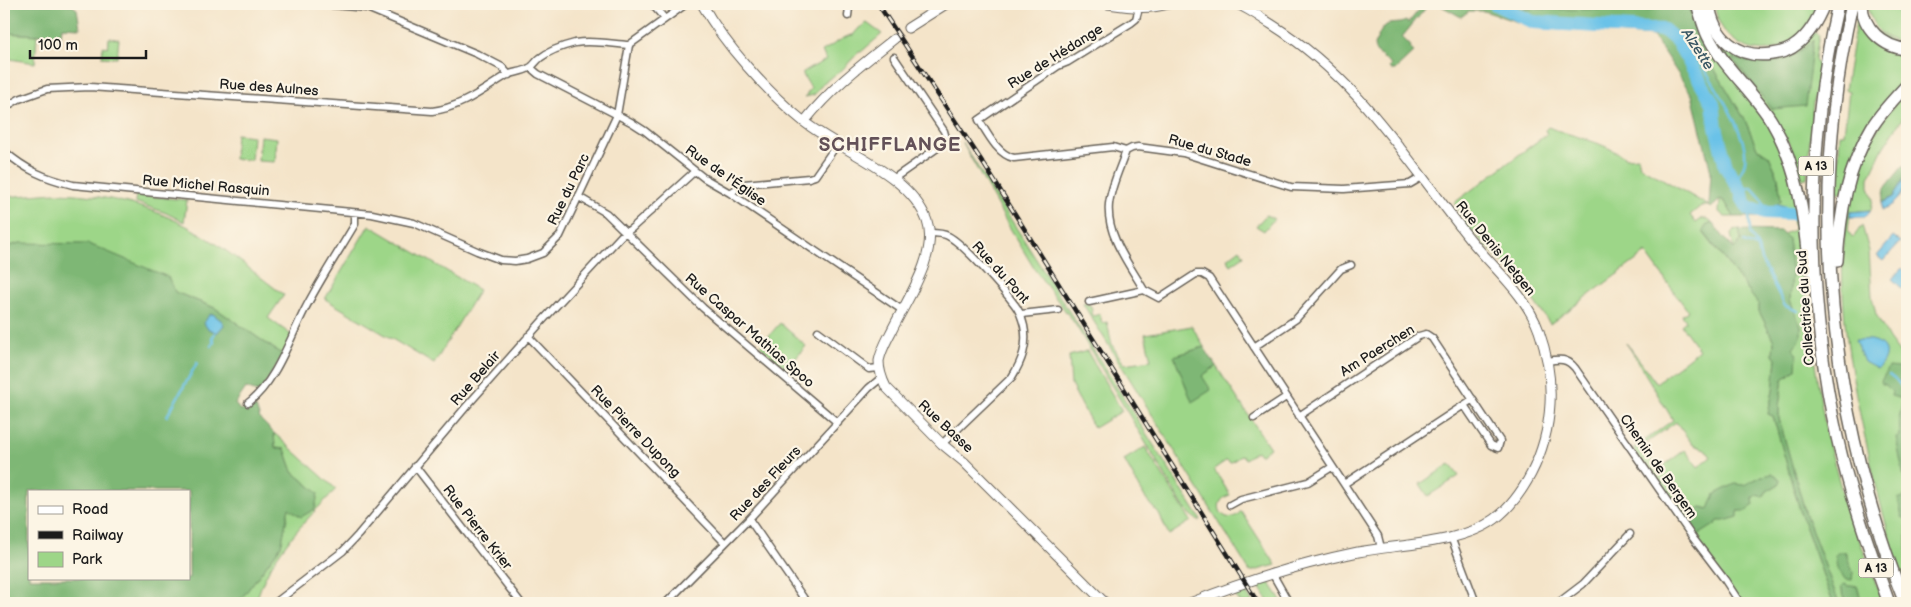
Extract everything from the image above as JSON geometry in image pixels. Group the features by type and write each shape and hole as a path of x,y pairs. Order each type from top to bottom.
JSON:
{"highway":[{"name":"A 13","path":"1705,6 1720,34 1730,45 1744,54 1759,56 1781,53 1796,45 1809,31 1824,4"},
{"name":"Collectrice du Sud","path":"1838,4 1822,91 1817,155 1815,224 1820,330 1826,378 1839,445 1863,532 1889,603"},
{"name":"Collectrice du Sud","path":"1852,4 1837,88 1830,153 1829,225 1833,302 1842,378 1863,475 1878,528 1905,603"},
{"path":"1862,4 1866,20 1878,38 1886,43 1907,49"},
{"name":"A 13","path":"1705,6 1708,37 1771,121 1783,142 1793,166 1802,202 1812,297 1820,330"},
{"name":"A 13","path":"1833,302 1840,220 1849,181 1859,151 1873,126 1907,85"}],"street":[{"path":"321,4 367,8 477,54 502,67 509,74"},
{"path":"652,4 665,19"},
{"path":"531,68 545,54 576,43 597,42 629,45 686,4"},
{"path":"702,4 731,46 767,87 804,122 893,179 906,190 916,202 927,222 930,233"},
{"path":"846,4 849,8 848,16"},
{"path":"908,28 946,4"},
{"path":"1108,4 1139,8 1158,7 1168,4"},
{"name":"Rue Denis Netgen","path":"1190,603 1272,573 1326,559 1452,537 1475,531 1497,518 1512,504 1525,486 1540,457 1548,429 1550,390 1547,360 1539,331 1531,314 1516,291 1472,241 1375,114 1338,75 1289,36 1242,5"},
{"name":"Rue de Hédange","path":"979,120 1058,66 1068,62 1131,23 1136,19 1139,8"},
{"path":"804,122 826,96 844,79 894,39"},
{"name":"Rue du Parc","path":"414,223 476,251 501,260 521,260 543,253 560,236 617,116 629,45"},
{"path":"893,179 943,144 946,138 944,131 894,57"},
{"name":"Rue des Aulnes","path":"4,108 19,99 47,89 90,87 432,111 447,109 509,74 531,68"},
{"name":"Rue de l'Église","path":"531,68 538,74 646,131 695,171 902,310"},
{"name":"Rue du Stade","path":"979,120 991,139 1004,154 1014,158 1112,147 1126,151 1138,147 1183,153 1291,187 1319,189 1410,184 1422,177"},
{"path":"730,193 744,184 815,176 838,143"},
{"name":"Rue Michel Rasquin","path":"4,151 34,173 73,185 355,213 414,223"},
{"path":"1126,151 1112,190 1109,217 1115,238 1144,290 1159,298 1196,274 1202,274 1209,278 1378,536 1381,548"},
{"name":"Rue Belair","path":"275,603 343,551 528,336 626,231 632,228 695,171"},
{"name":"Rue Caspar Mathias Spoo","path":"579,197 606,213 703,308 838,423"},
{"path":"248,403 260,393 293,336 304,310 355,224 355,213"},
{"name":"Rue Basse","path":"930,233 929,247 923,266 883,347 879,360 881,378 886,387 942,444 964,462 1105,603"},
{"name":"Rue du Pont","path":"930,233 950,236 976,261 1021,314 1058,310"},
{"path":"1254,348 1296,319 1341,269 1351,266"},
{"path":"1089,302 1144,290"},
{"path":"942,444 1003,386 1019,365 1024,353 1025,340 1021,314"},
{"path":"818,331 869,369 879,368"},
{"name":"Am Paerchen","path":"1298,416 1419,336 1426,334 1432,338 1500,441 1498,448 1491,445 1464,405"},
{"name":"Rue Pierre Dupong","path":"528,336 725,543"},
{"name":"Chemin de Bergem","path":"1547,360 1560,359 1569,361 1575,368 1740,603"},
{"name":"Rue des Fleurs","path":"666,603 749,519 869,388 881,378"},
{"path":"1254,418 1286,397"},
{"path":"1344,484 1473,399"},
{"name":"Rue Pierre Krier","path":"415,466 521,603"},
{"path":"1230,505 1241,499 1308,482 1332,467"},
{"path":"749,519 807,603"},
{"path":"1558,603 1583,584 1630,534"},
{"path":"1452,537 1476,603"},
{"path":"1272,573 1289,603"}],"green space":[{"path":"4,4 70,4 77,9 80,28 62,27 61,36 4,33"},
{"path":"1424,4 1429,4 1402,37 1414,52 1395,70 1391,70 1389,68 1391,65 1375,51 1374,45 1378,36 1386,25 1406,21 1408,23"},
{"path":"1438,4 1516,4 1524,9 1652,10 1652,4 1688,4 1695,29 1707,57 1744,118 1757,148 1769,156 1778,177 1781,201 1768,207 1744,199 1749,209 1760,213 1760,217 1734,217 1721,199 1711,208 1709,206 1711,172 1692,95 1653,36 1533,27 1484,11 1469,11 1461,17"},
{"path":"1524,4 1652,4 1652,10 1524,9"},
{"path":"1689,4 1693,4 1768,123 1789,167 1802,236 1808,312 1827,437 1843,495 1883,603 1862,603 1857,586 1841,587 1847,603 1839,603 1806,515 1779,419 1783,379 1796,369 1792,348 1801,327 1790,300 1792,275 1788,239 1783,234 1794,230 1791,208 1778,204 1781,201 1778,176 1769,156 1757,148 1744,118 1707,57 1695,29"},
{"path":"1715,4 1818,4 1812,18 1792,40 1780,47 1768,50 1754,50 1741,45 1728,35 1718,21"},
{"path":"1867,4 1896,4 1905,28 1907,44 1892,40 1880,32 1872,20"},
{"path":"1856,21 1862,21 1907,53 1907,79 1888,100 1843,192 1839,193 1837,190 1840,134 1844,134 1849,91 1845,90"},
{"path":"867,23 882,34 859,52 842,70 823,83 814,95 805,97 811,88 803,72 826,60 822,51 853,35"},
{"path":"1813,32 1819,35 1815,59 1819,66 1813,103 1807,178 1801,179 1789,143 1717,43 1720,41 1760,59","holes":["1813,41 1772,109 1732,59 1777,62 1794,57"]},
{"path":"4,33 37,35 35,63 4,58"},
{"path":"109,38 119,39 117,58 102,57 103,46 108,47"},
{"path":"1813,40 1805,106 1772,109 1732,58 1755,62 1785,59 1804,48"},
{"path":"1907,90 1907,111 1883,148 1869,178 1869,187 1873,199 1871,210 1850,212 1848,231 1853,238 1862,225 1869,251 1872,297 1876,314 1889,339 1907,363 1907,588 1884,518 1857,401 1849,355 1844,307 1843,260 1847,214 1859,170 1878,128"},
{"path":"1548,127 1588,140 1607,147 1626,158 1638,157 1640,166 1709,206 1701,206 1690,215 1696,223 1703,218 1712,223 1706,226 1703,232 1759,305 1759,311 1774,341 1773,354 1776,358 1773,391 1768,414 1773,416 1802,517 1833,603 1740,603 1633,449 1673,420 1626,342 1656,383 1699,350 1681,325 1686,321 1682,315 1688,311 1646,253 1550,324 1517,277 1463,222 1464,220 1458,213 1454,203 1547,134 1545,130","holes":["1676,422 1693,445 1705,449 1711,457 1698,467 1685,450 1659,469 1642,446","1762,476 1779,484 1767,491 1763,497 1757,495 1742,510 1718,521 1701,507 1709,509"]},
{"path":"236,134 253,136 251,160 234,159"},
{"path":"260,136 277,138 275,162 258,161"},
{"path":"962,142 1201,520 1198,521 1185,509 1075,324 1035,270"},
{"path":"1907,165 1907,173 1893,197 1882,203 1885,188 1903,166"},
{"path":"55,193 94,196 151,210 187,226 225,250 284,295 268,318 293,336 283,355 215,308 175,292 19,243 4,248 4,197"},
{"path":"136,195 187,200 184,222 166,213 135,202"},
{"path":"1720,199 1725,202 1734,217 1725,217 1719,212"},
{"path":"1266,215 1274,219 1264,231 1256,226"},
{"path":"1712,223 1734,249 1741,240 1739,230 1781,231 1788,239 1792,275 1790,300 1801,327 1801,338 1793,348 1797,354 1796,369 1783,379 1779,419 1806,515 1839,603 1833,603 1802,517 1773,416 1768,414 1773,391 1776,358 1773,354 1774,341 1759,311 1759,305 1703,231 1706,226"},
{"path":"369,225 479,290 434,364 325,299"},
{"path":"1735,230 1739,230 1741,240 1734,250 1731,234"},
{"path":"19,243 89,244 168,277 175,292 215,308 283,355 260,393 246,388 235,404 240,410 256,407 260,419 274,433 275,448 285,449 293,472 318,493 315,509 301,517 289,508 281,546 238,603 4,603 4,248"},
{"path":"1240,249 1244,256 1231,265 1227,259"},
{"path":"1083,304 1091,306 1093,316 1100,314 1102,323 1107,322 1112,345 1124,364 1151,360 1145,334 1192,326 1204,347 1174,356 1202,376 1216,366 1270,448 1260,455 1257,451 1245,459 1242,455 1230,463 1227,460 1214,469 1230,495 1223,498 1219,508 1221,513 1230,518 1241,511 1276,565 1250,572"},
{"path":"780,323 806,346 787,369 760,346"},
{"path":"1204,347 1216,366 1202,376 1211,390 1192,402 1174,356"},
{"path":"1087,351 1122,411 1094,428 1071,385 1069,356"},
{"path":"1889,367 1899,368 1906,376 1903,380 1898,381 1907,389 1907,484 1905,483 1896,438 1900,436 1899,419 1903,399 1891,396 1892,392 1881,381"},
{"path":"274,433 336,489 300,528 278,556 261,586 256,603 238,603 281,546 289,507 318,493 293,472 285,449 275,448"},
{"path":"1145,447 1191,521 1169,535 1159,514 1147,501 1124,460"},
{"path":"1450,464 1459,476 1428,496 1420,484"},
{"path":"1771,474 1780,479 1779,484 1767,491 1763,497 1757,495 1753,498 1754,505 1746,511 1738,511 1738,517 1718,521 1697,536 1686,519 1687,517 1701,507 1709,509 1715,494 1735,484 1744,485 1762,476"},
{"path":"1907,495 1907,520 1902,517 1898,499"},
{"path":"1845,552 1853,572 1852,580 1845,579 1837,568 1835,555"},
{"path":"1269,582 1283,603 1269,603 1257,583"},
{"path":"1844,584 1857,586 1862,603 1847,603 1841,587"},
{"path":"1243,588 1253,603 1241,603 1232,592"}],"water":[{"path":"1896,4 1907,4 1907,29 1900,18"},
{"path":"1907,173 1907,180 1900,196 1893,204 1882,211 1882,203 1893,197"},
{"path":"1743,199 1754,205 1770,207 1778,204 1791,208 1792,217 1760,217 1760,213 1749,209"},
{"path":"1871,210 1865,217 1850,217 1850,212"},
{"path":"1893,237 1900,242 1883,261 1877,256"},
{"path":"1902,268 1907,273 1907,293 1892,279"},
{"path":"213,314 224,325 217,333 207,328 204,323 209,315"},
{"path":"1855,340 1873,340 1883,346 1885,358 1877,369 1864,362"}],"waterway":[{"name":"Alzette","path":"1495,4 1533,22 1664,30 1677,41 1713,103 1716,127 1726,167 1742,193 1749,209 1792,213"},
{"path":"1664,30 1682,35 1732,115 1740,132 1745,161 1736,182"},
{"path":"1742,193 1749,187 1752,188 1761,198 1765,208"},
{"path":"1749,209 1750,233 1758,248 1761,260 1785,306 1798,311"},
{"path":"1744,242 1757,247"},
{"path":"211,346 214,342 212,338 215,333"},
{"path":"167,416 197,363"},
{"path":"1889,375 1898,382 1907,394"}],"tunnel":[{"path":"894,39 908,28"}],"railway":[{"path":"878,4 985,166 1258,603"}],"district":[{"name":"SCHIFFLANGE","path":"890,144"}]}
